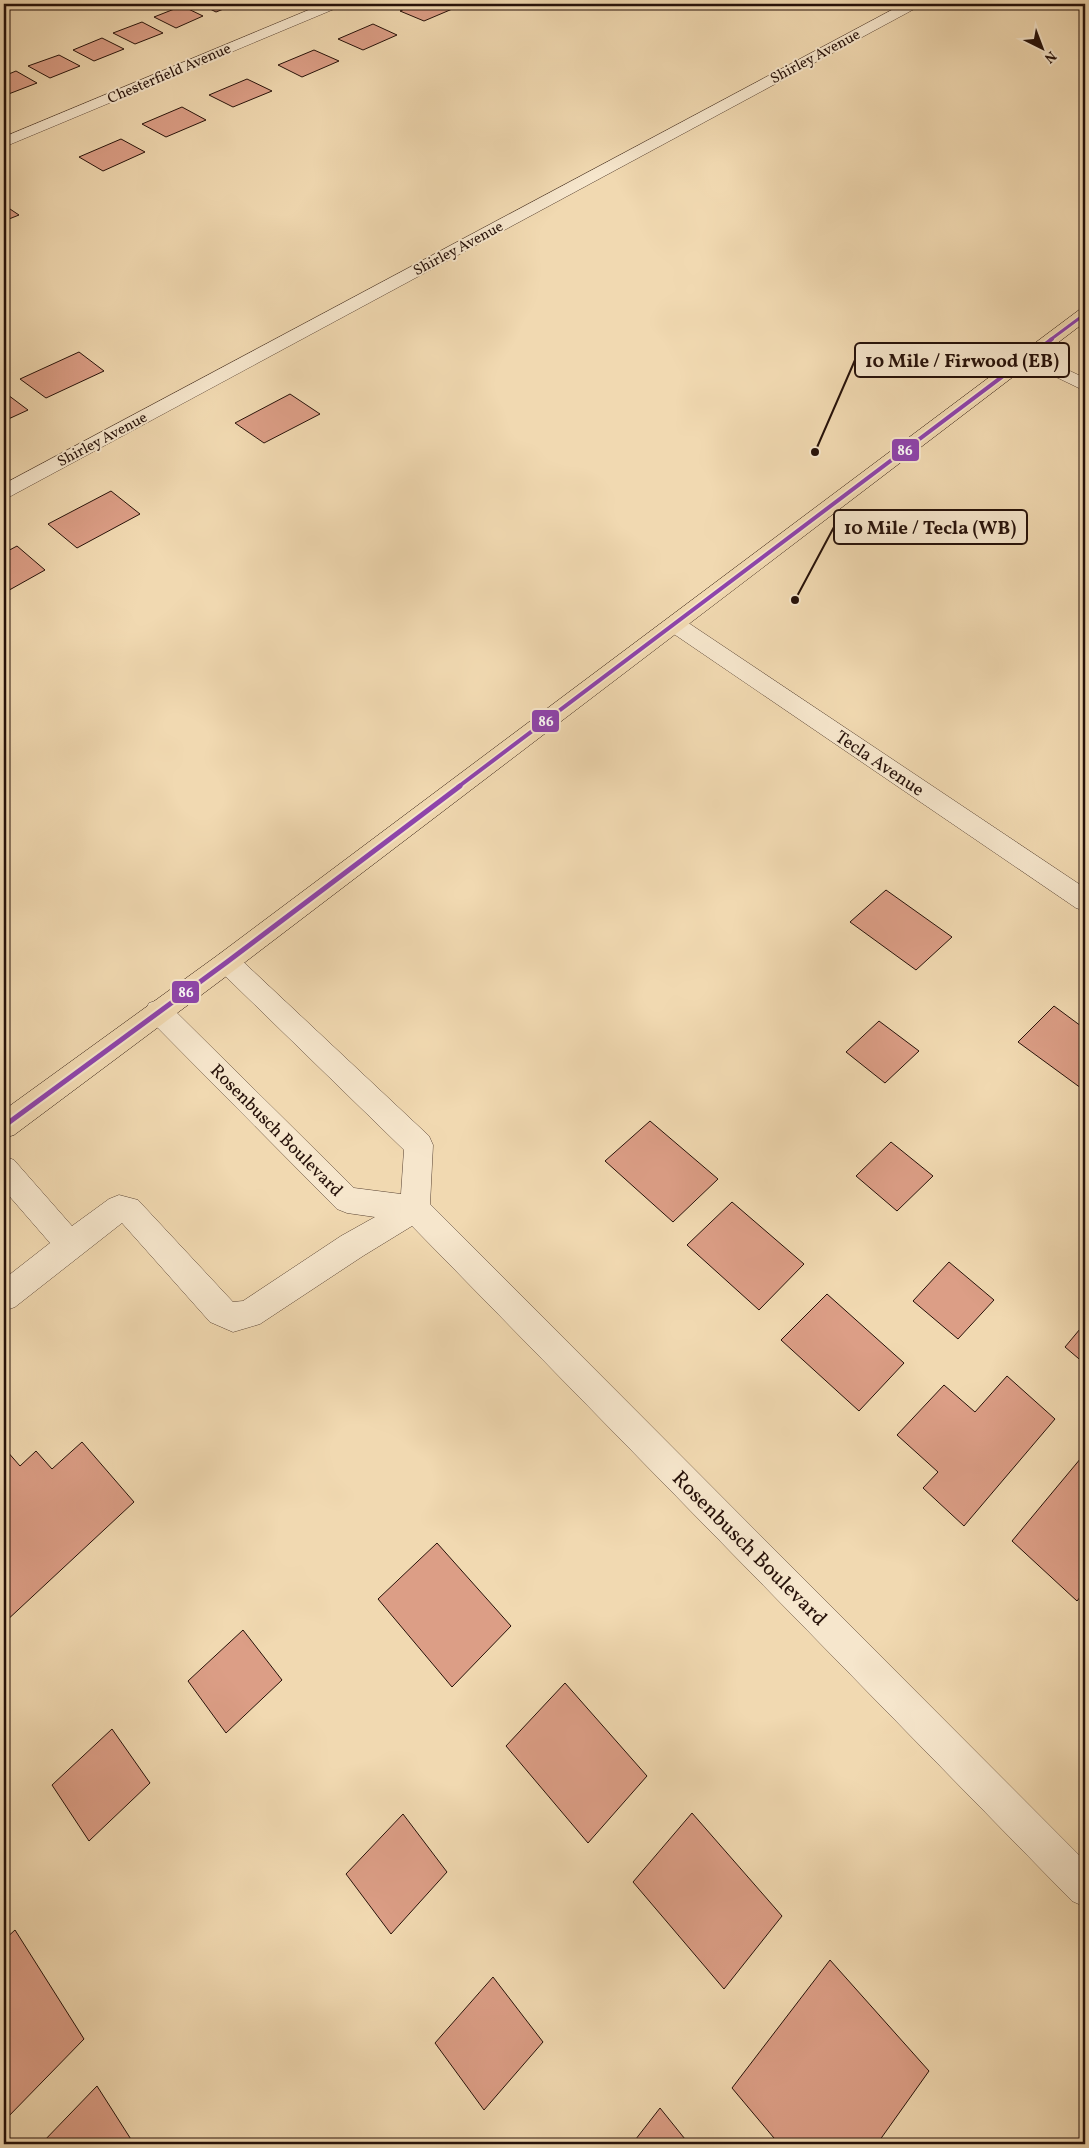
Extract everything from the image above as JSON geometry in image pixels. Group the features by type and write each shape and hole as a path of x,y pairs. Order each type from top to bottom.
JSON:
{"main road":[{"path":"4,1126 227,962 676,625 1085,314"}],"street":[{"name":"Chesterfield Avenue","path":"4,142 334,4"},
{"name":"Shirley Avenue","path":"4,492 913,4"},
{"path":"1029,358 1085,385"},
{"name":"Tecla Avenue","path":"676,625 1085,901"},
{"path":"4,1297 70,1244 119,1208 128,1209 221,1312 233,1317 249,1314 352,1246 414,1209 419,1145 227,962"},
{"name":"Rosenbusch Boulevard","path":"158,1011 347,1200 414,1209 1085,1888"},
{"path":"4,1169 70,1244"}],"building":[{"path":"200,4 236,4 216,12"},
{"path":"416,4 449,4 457,7 424,21 400,11"},
{"path":"182,6 203,16 176,28 154,17"},
{"path":"142,22 163,33 135,44 113,33"},
{"path":"373,24 397,35 363,50 338,39"},
{"path":"102,38 124,49 94,61 73,50"},
{"path":"314,50 339,61 302,77 278,65"},
{"path":"59,55 80,66 50,78 28,66"},
{"path":"16,71 37,83 6,95 4,94 4,76"},
{"path":"247,79 272,91 233,107 209,95"},
{"path":"182,107 206,120 166,137 142,124"},
{"path":"121,139 145,152 103,171 79,157"},
{"path":"4,205 19,215 4,221"},
{"path":"79,352 104,371 46,398 20,379"},
{"path":"4,392 28,410 4,421"},
{"path":"290,394 320,414 264,443 235,423"},
{"path":"111,491 140,514 77,548 48,524"},
{"path":"17,546 45,570 4,593 4,553"},
{"path":"886,890 952,937 916,970 850,922"},
{"path":"1054,1006 1085,1029 1085,1091 1018,1042"},
{"path":"879,1021 919,1051 885,1083 846,1052"},
{"path":"650,1121 718,1179 673,1222 605,1161"},
{"path":"891,1142 933,1176 897,1211 856,1176"},
{"path":"732,1202 804,1264 759,1310 687,1245"},
{"path":"949,1262 994,1300 958,1339 913,1301"},
{"path":"827,1294 904,1363 859,1411 781,1340"},
{"path":"1085,1323 1085,1364 1065,1347"},
{"path":"1007,1376 1055,1419 964,1526 923,1488 938,1472 897,1435 944,1385 975,1412"},
{"path":"82,1442 134,1502 4,1623 4,1452 6,1450 20,1466 36,1451 52,1469"},
{"path":"1081,1458 1085,1461 1085,1591 1077,1601 1012,1541"},
{"path":"437,1543 511,1626 452,1687 378,1599"},
{"path":"243,1630 282,1680 226,1733 188,1681"},
{"path":"565,1683 647,1776 588,1843 506,1746"},
{"path":"112,1729 150,1783 89,1841 52,1785"},
{"path":"692,1813 782,1916 724,1989 633,1882"},
{"path":"403,1814 447,1872 391,1934 346,1874"},
{"path":"15,1930 84,2039 5,2120 4,1940"},
{"path":"830,1960 929,2071 877,2144 779,2144 732,2088"},
{"path":"493,1977 543,2042 484,2110 435,2043"},
{"path":"97,2086 134,2144 41,2144"},
{"path":"660,2108 689,2144 632,2144"}],"transit line":[{"name":"86","path":"4,1126 227,962 1085,314"}],"place":[{"name":"10 Mile / Firwood (EB)","path":"815,452"},
{"name":"10 Mile / Tecla (WB)","path":"795,600"}]}
